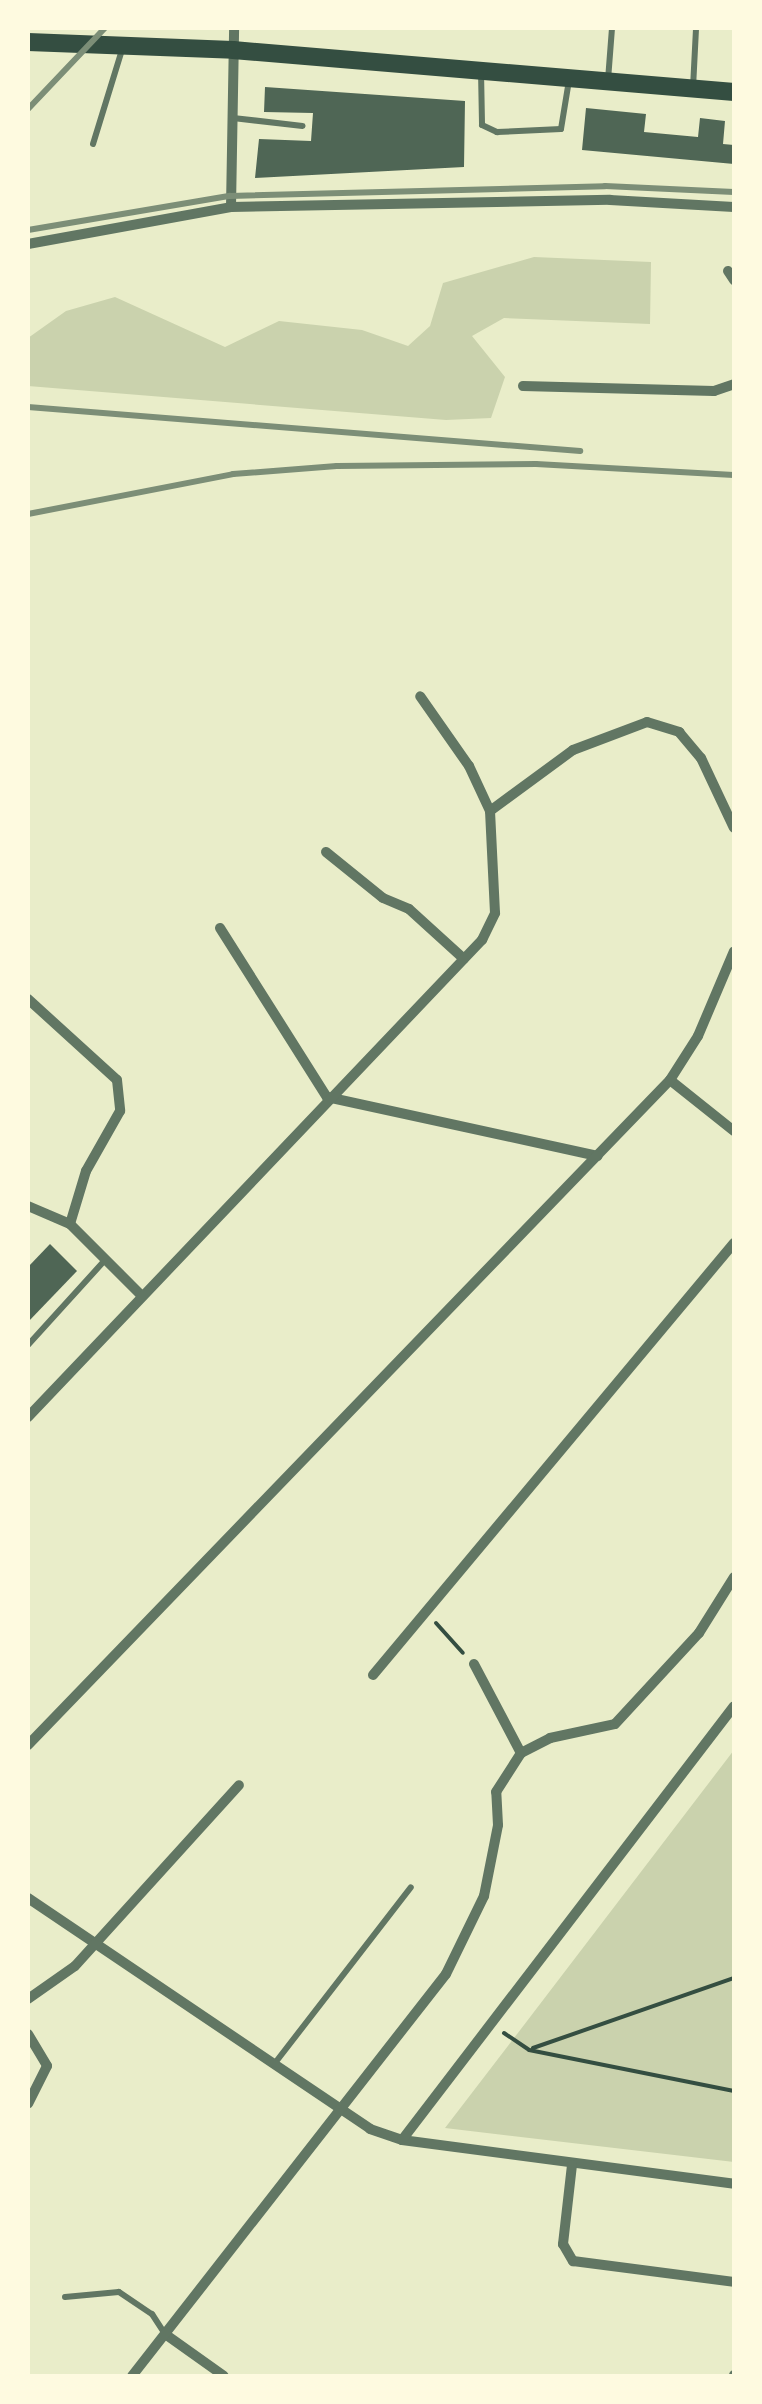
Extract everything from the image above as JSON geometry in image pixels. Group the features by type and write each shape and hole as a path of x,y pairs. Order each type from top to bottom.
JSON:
{"main road":[{"path":"28,42 233,50 734,92"}],"street":[{"path":"230,206 234,28"},
{"path":"28,244 230,206 610,200 734,206"},
{"path":"522,386 714,391 734,384"},
{"path":"28,1417 326,1097 464,959 495,913 490,811 469,766 420,696"},
{"path":"490,811 573,750 647,722 678,732 700,758 734,828"},
{"path":"326,852 383,898 410,909 464,959"},
{"path":"220,928 326,1097 598,1156"},
{"path":"28,1745 670,1080 734,951"},
{"path":"28,1000 117,1080 120,1112 86,1172 70,1224"},
{"path":"670,1080 734,1131"},
{"path":"28,1206 70,1224 142,1295"},
{"path":"373,1674 734,1243"},
{"path":"132,2376 344,2110 471,1930 493,1860 496,1792 521,1752 550,1738 615,1724 699,1633 734,1577"},
{"path":"474,1664 521,1752"},
{"path":"402,2140 734,1706"},
{"path":"28,1999 75,1966 239,1786"},
{"path":"28,1898 344,2110 402,2140 572,2166 734,2184"},
{"path":"28,2034 47,2066 28,2104"},
{"path":"572,2166 563,2244 573,2261 734,2282"},
{"path":"165,2334 224,2376"}],"lane":[{"path":"608,81 612,28"},
{"path":"693,89 696,28"},
{"path":"93,144 124,44"},
{"path":"482,70 482,125 497,132 561,129 570,77"},
{"path":"233,118 302,126"},
{"path":"28,1345 106,1259"},
{"path":"275,2063 410,1887"},
{"path":"65,2297 118,2292 152,2314 165,2334"}],"path":[{"path":"426,1612 474,1664"},
{"path":"529,2050 734,1978"},
{"path":"493,2021 529,2050 734,2091"}],"green space":[{"path":"534,257 651,262 650,324 504,318 472,336 505,377 491,418 446,420 28,386 28,338 66,311 115,297 225,347 279,321 362,330 408,346 430,326 443,283"},
{"path":"734,1750 734,2162 445,2128 524,2025"}],"building":[{"path":"265,87 465,101 464,167 255,178 259,139 311,141 313,113 264,112"},
{"path":"586,108 646,114 644,132 698,137 700,118 725,121 723,144 734,145 734,164 582,150"},
{"path":"50,1244 77,1271 28,1322 28,1267"}],"railway":[{"path":"28,109 105,28"},
{"path":"28,230 230,196 605,186 734,192"},
{"path":"28,407 580,451"},
{"path":"28,514 233,474 337,466 536,464 734,475"}]}
